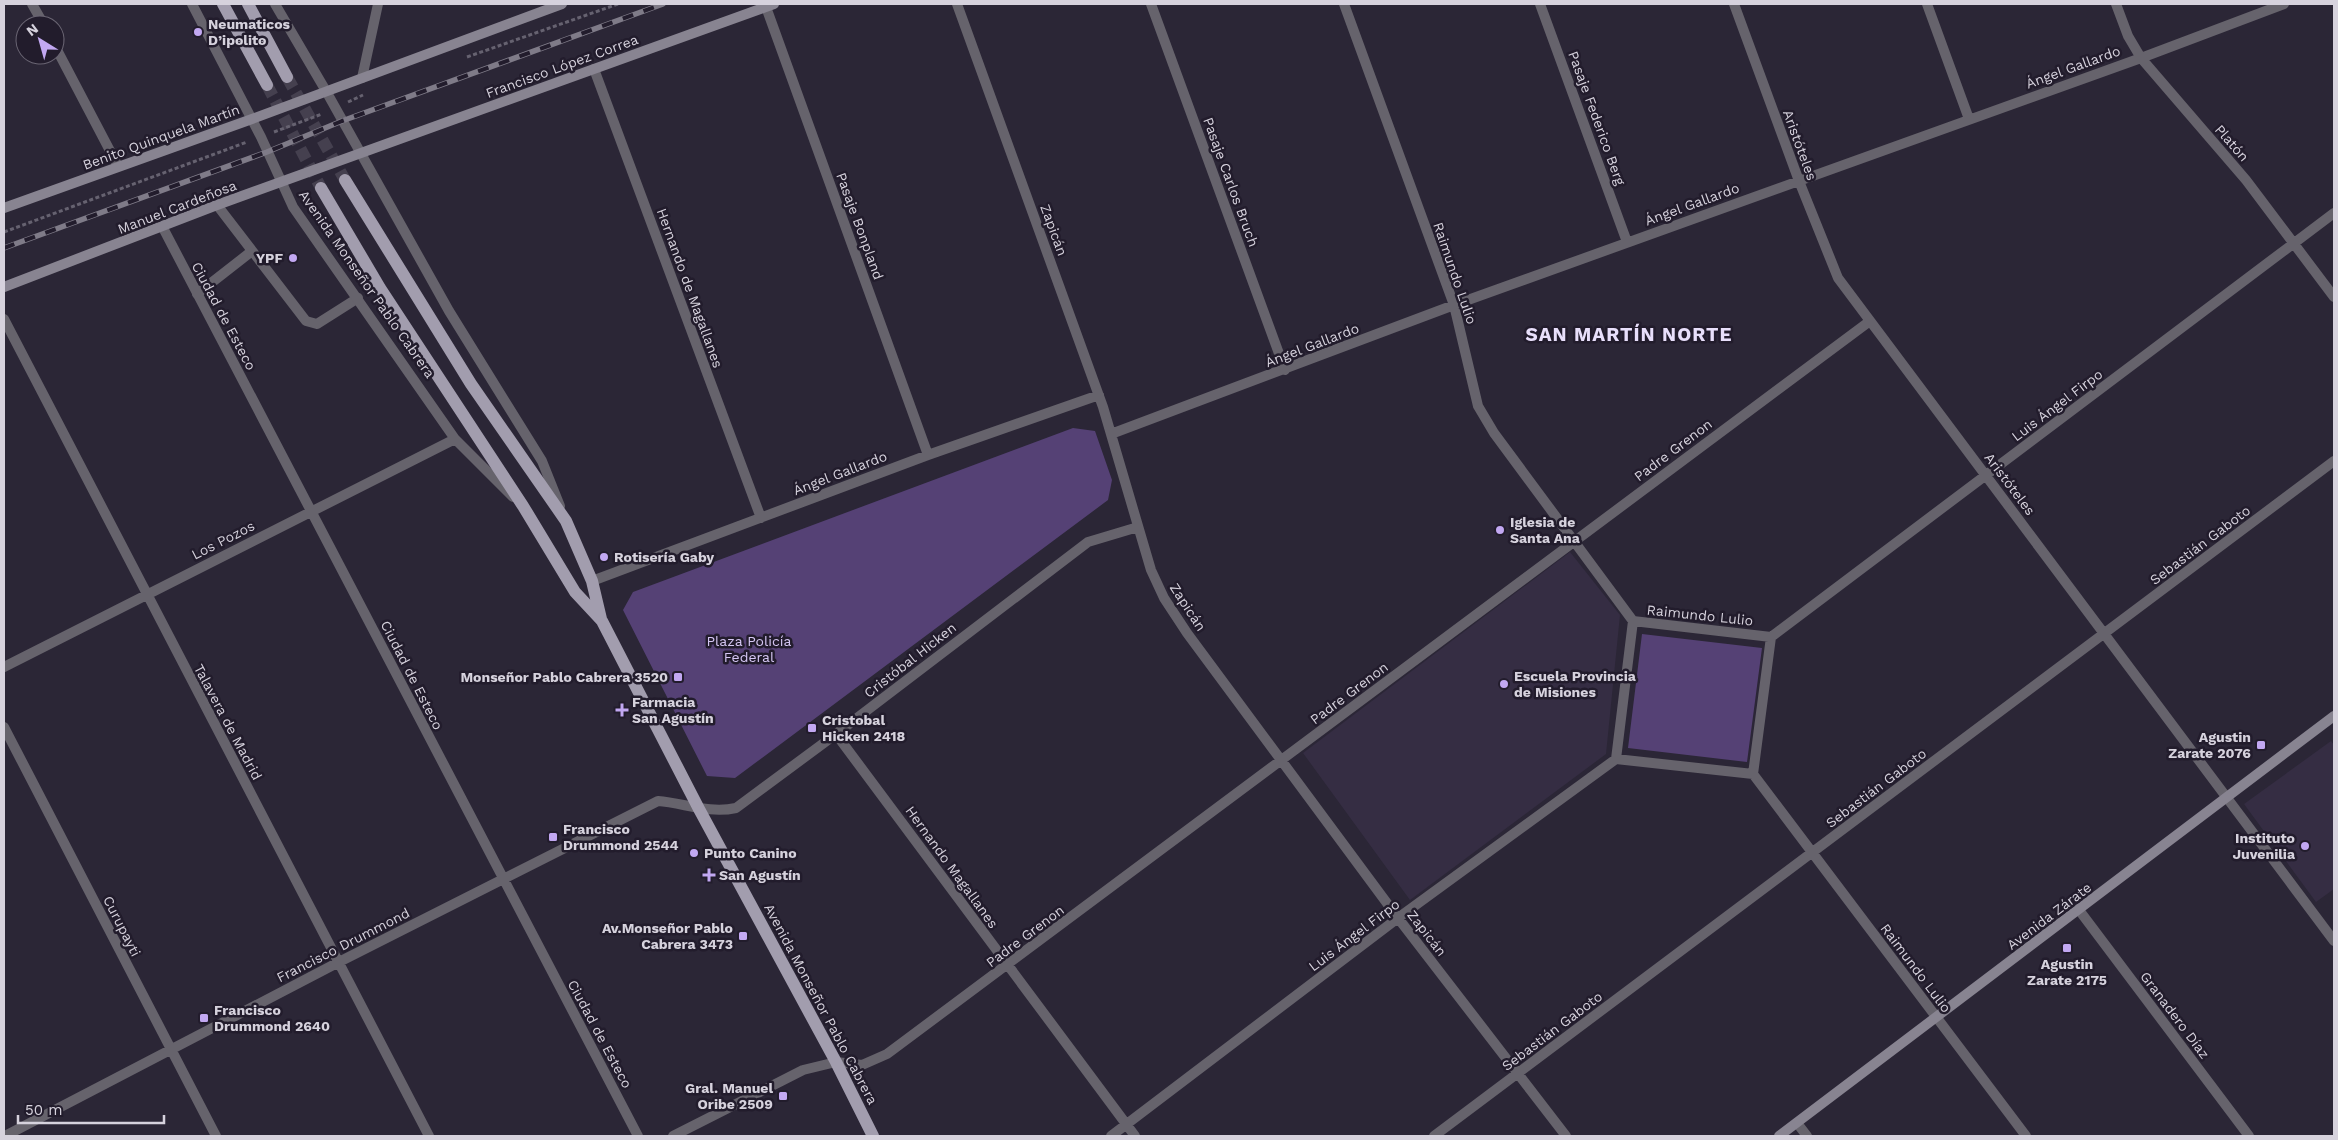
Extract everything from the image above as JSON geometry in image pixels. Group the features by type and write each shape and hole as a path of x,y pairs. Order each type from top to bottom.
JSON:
{"main road":[{"path":"223,4 267,85"},
{"path":"248,4 286,77"},
{"path":"326,91 562,4"},
{"name":"Francisco López Correa","path":"360,154 770,5"},
{"name":"Benito Quinquela Martín","path":"4,208 326,91"},
{"name":"Manuel Cardeñosa","path":"4,288 162,226 360,154"},
{"name":"Avenida Monseñor Pablo Cabrera","path":"345,180 396,267 471,384 566,521 592,580 602,621 699,809 836,1062 873,1136"},
{"name":"Avenida Monseñor Pablo Cabrera","path":"321,188 395,312 523,506 575,592 602,621"},
{"name":"Avenida Zárate","path":"1779,1136 2334,716"}],"street":[{"path":"32,4 38,15"},
{"name":"Avenida Monseñor Pablo Cabrera","path":"192,4 261,137 293,207 455,439 523,506"},
{"name":"Avenida Monseñor Pablo Cabrera","path":"275,4 336,108 458,327 542,461 566,521"},
{"path":"362,78 378,4"},
{"name":"Zapicán","path":"957,4 1099,395 1151,570 1164,598 1187,633 1398,918 1566,1136"},
{"name":"Pasaje Carlos Bruch","path":"1151,4 1285,370"},
{"name":"Raimundo Lulio","path":"1344,4 1454,305 1474,392 1483,416 1573,542 1633,621 1771,637"},
{"name":"Pasaje Federico Berg","path":"1540,4 1627,242"},
{"name":"Aristóteles","path":"1734,4 1799,181 1838,278 2334,941"},
{"path":"1927,4 1969,119"},
{"name":"Platón","path":"2116,4 2128,36 2141,58 2241,173 2334,297"},
{"name":"Ángel Gallardo","path":"1111,434 1454,305 2141,58 2284,4"},
{"name":"Pasaje Bonpland","path":"770,5 928,455"},
{"path":"65,65 118,166"},
{"name":"Hernando de Magallanes","path":"594,69 760,518"},
{"path":"217,206 306,321 317,324 358,298"},
{"name":"Luis Ángel Firpo","path":"1771,637 2334,214"},
{"name":"Ciudad de Esteco","path":"162,226 638,1136"},
{"path":"197,294 252,251"},
{"name":"Talavera de Madrid","path":"4,319 429,1136"},
{"name":"Padre Grenon","path":"836,1062 862,1065 887,1054 1008,966 1870,321"},
{"name":"Ángel Gallardo","path":"592,580 928,455 1099,395"},
{"name":"Los Pozos","path":"4,667 455,439"},
{"name":"Sebastián Gaboto","path":"1434,1136 2334,461"},
{"name":"Cristóbal Hicken","path":"699,809 726,810 736,808 1088,542 1138,527"},
{"path":"1633,621 1616,759 1753,774 1771,637"},
{"name":"Curupayti","path":"4,727 216,1136"},
{"name":"Hernando Magallanes","path":"836,734 1135,1136"},
{"name":"Luis Ángel Firpo","path":"1111,1136 1398,918 1616,759"},
{"name":"Raimundo Lulio","path":"1753,774 2026,1136"},
{"name":"Francisco Drummond","path":"5,1136 339,962 658,801 699,809"},
{"name":"Granadero Díaz","path":"2079,910 2249,1136"},
{"path":"673,1136 803,1070 836,1062"},
{"path":"1797,1123 1807,1136"}],"path":[{"path":"464,58 618,4"},
{"path":"4,232 261,137 336,108 368,93"}],"shaded area":[{"name":"Escuela Provincia de Misiones","path":"1570,552 1620,615 1606,754 1410,900 1303,753"},
{"name":"Instituto Juvenilia","path":"2331,741 2334,745 2334,889 2316,902 2244,804"}],"green space":[{"name":"Plaza Policía Federal","path":"1073,428 1095,431 1112,480 1108,500 735,778 707,776 623,610 633,592"},
{"path":"1642,634 1762,648 1747,762 1628,748"}],"tunnel":[{"path":"287,77 345,180"},
{"path":"267,85 321,188"}],"railway":[{"path":"4,248 267,152 342,121 663,4"}],"place":[{"name":"Neumaticos D’ipolito","path":"198,32"},
{"name":"YPF","path":"293,258"},
{"name":"Iglesia de Santa Ana","path":"1500,530"},
{"name":"Rotisería Gaby","path":"604,557"},
{"name":"Monseñor Pablo Cabrera 3520","path":"678,677"},
{"name":"Escuela Provincia de Misiones","path":"1504,684"},
{"name":"Farmacia San Agustín","path":"622,710"},
{"name":"Cristobal Hicken 2418","path":"812,728"},
{"name":"Agustin Zarate 2076","path":"2261,745"},
{"name":"Francisco Drummond 2544","path":"553,837"},
{"name":"Instituto Juvenilia","path":"2305,846"},
{"name":"Punto Canino","path":"694,853"},
{"name":"San Agustín","path":"709,875"},
{"name":"Av.Monseñor Pablo Cabrera 3473","path":"743,936"},
{"name":"Agustin Zarate 2175","path":"2067,948"},
{"name":"Francisco Drummond 2640","path":"204,1018"},
{"name":"Gral. Manuel Oribe 2509","path":"783,1096"}],"district":[{"name":"SAN MARTÍN NORTE","path":"1629,334"}]}
